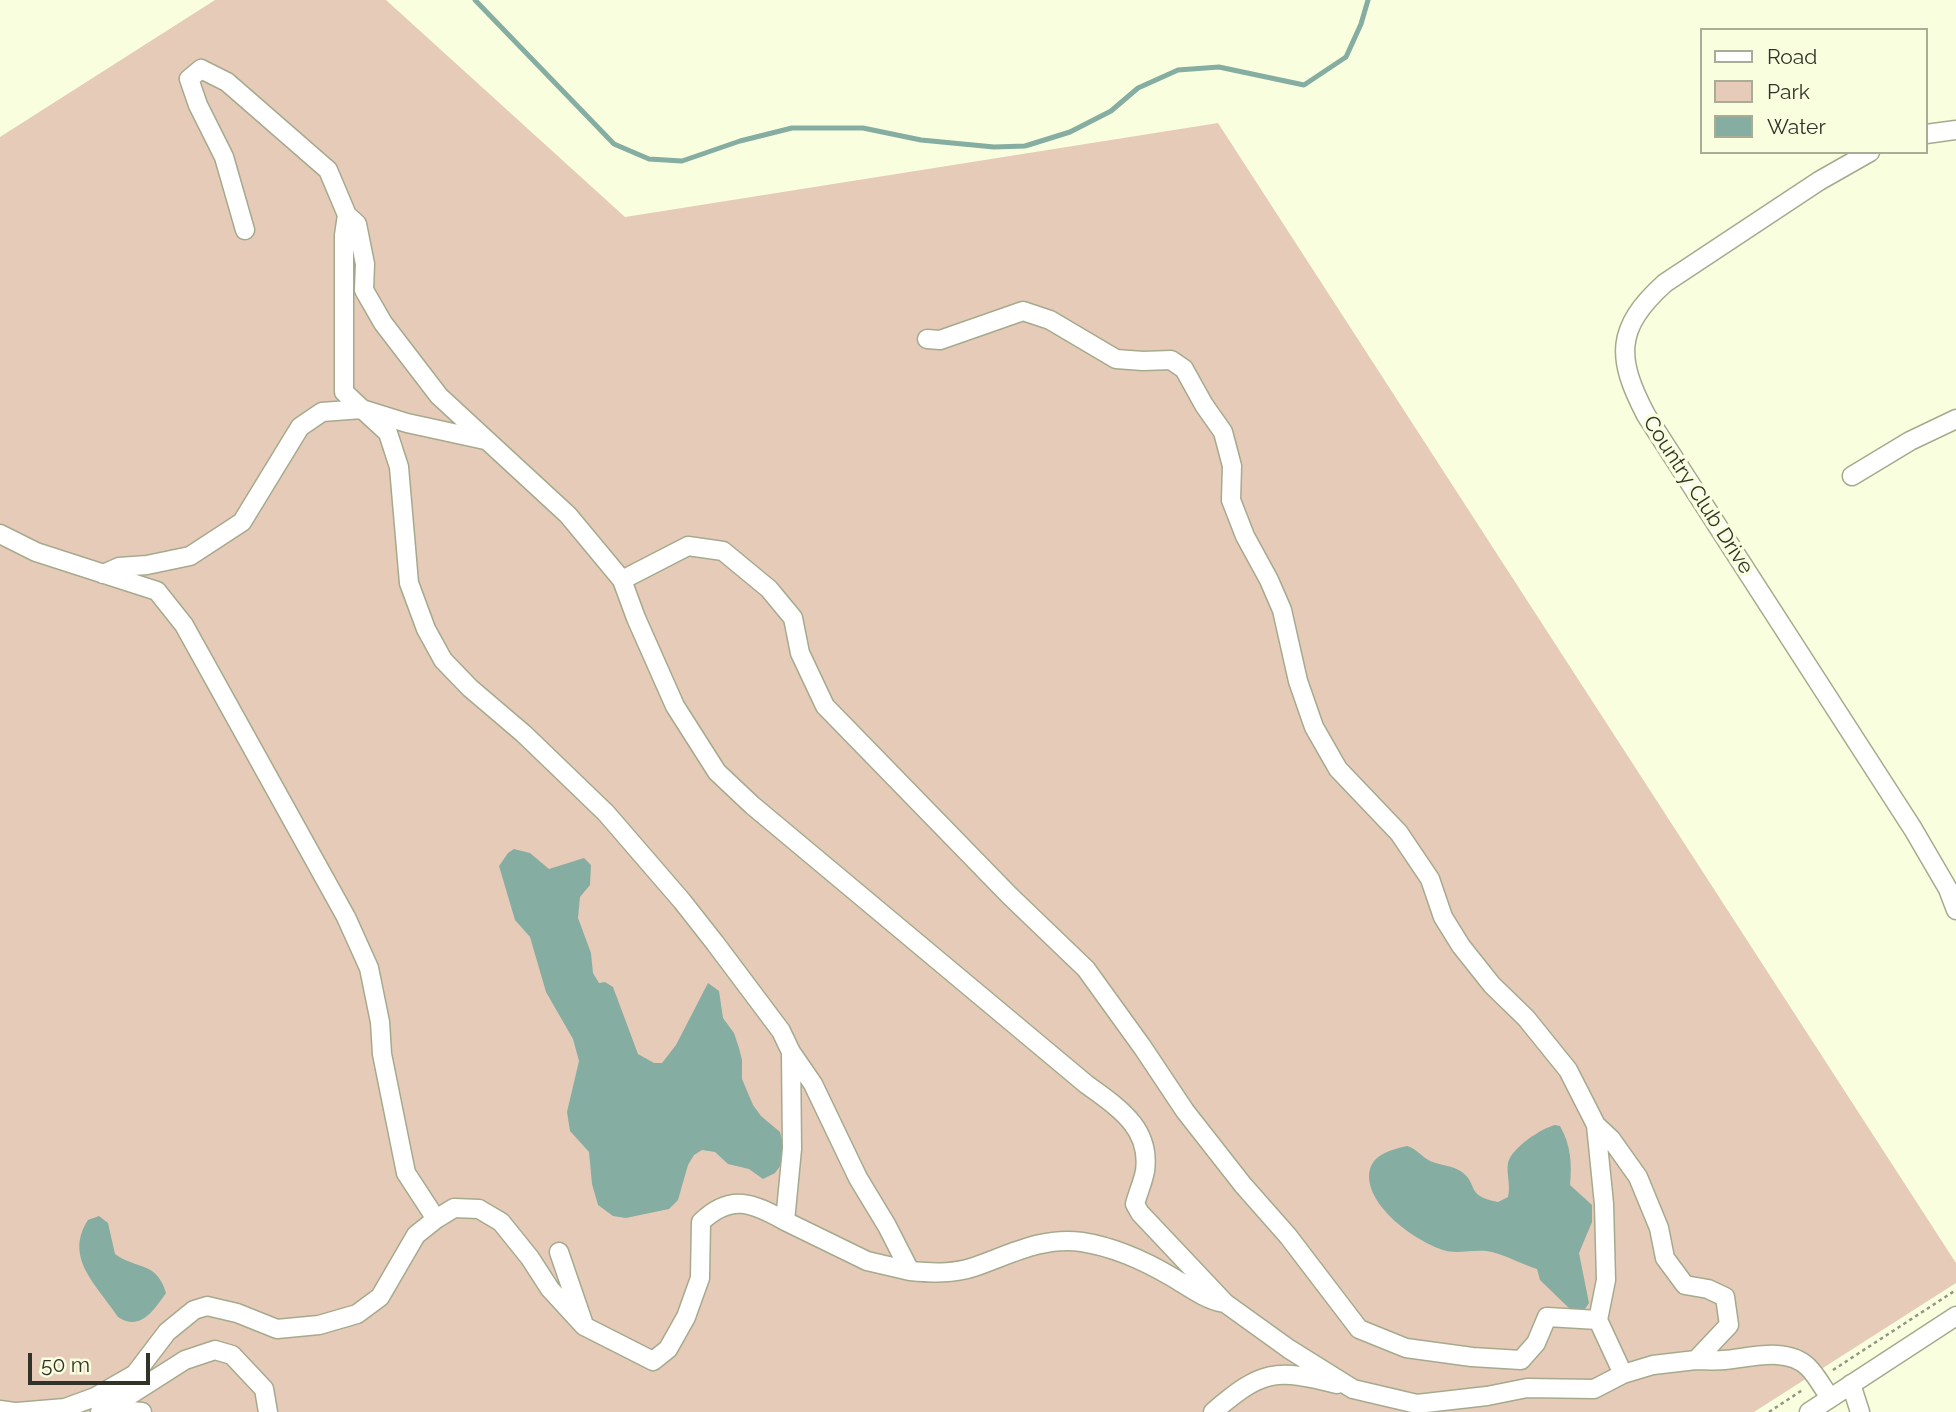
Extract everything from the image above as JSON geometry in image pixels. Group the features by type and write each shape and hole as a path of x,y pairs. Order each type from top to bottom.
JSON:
{"street":[{"path":"245,230 224,156 198,105 189,79 201,69 227,82 328,170 347,215 357,224 365,264 364,290 383,323 439,396 568,515 622,580 675,706 717,772 752,805 1086,1084 1127,1114 1145,1146 1145,1172 1135,1204 1140,1213 1225,1303 1289,1349 1353,1388"},
{"path":"1928,134 1956,130"},
{"name":"Country Club Drive","path":"1866,154 1819,181 1665,283 1646,299 1625,342 1625,366 1646,415 1913,829 1948,889 1956,910"},
{"path":"347,215 344,235 344,392 388,433 399,467 409,583 426,629 443,660 606,813 715,943 781,1031 791,1052 813,1084 858,1178 911,1271"},
{"path":"927,339 940,340 1023,311 1050,320 1116,359 1171,360 1185,369 1204,405 1223,432 1232,466 1231,500 1245,536 1282,610 1298,681 1314,727 1338,769 1399,833 1430,879 1443,918 1461,946 1492,985 1526,1018 1568,1070 1596,1125 1611,1139 1639,1177 1659,1228 1665,1258 1685,1285 1708,1289 1725,1297 1729,1325 1696,1360"},
{"path":"103,574 118,567 147,565 190,556 242,522 300,428 322,412 362,409 489,441"},
{"path":"1852,476 1910,440 1956,419"},
{"path":"0,534 36,552 157,591 184,625 346,917 369,968 380,1022 382,1054 406,1173 436,1219"},
{"path":"622,580 688,546 723,551 769,589 793,618 800,653 825,706 1010,896 1086,968 1185,1111 1243,1185 1289,1236 1359,1329 1406,1348 1472,1357 1521,1360 1536,1343 1547,1317 1598,1320"},
{"path":"785,1221 792,1149 791,1052"},
{"path":"1596,1125 1604,1204 1606,1280 1598,1320 1623,1374"},
{"path":"0,1410 16,1412 65,1408 95,1397 135,1374 167,1332 194,1310 207,1306 237,1313 277,1329 319,1325 357,1314 380,1297 416,1236 454,1208 479,1209 501,1222 530,1258 550,1289 584,1326 653,1361 668,1349 686,1317 700,1278 701,1222 716,1208 741,1204 760,1206 867,1261 911,1271 942,1273 972,1268 1018,1249 1048,1243 1081,1241 1128,1254 1170,1275 1210,1300 1225,1303"},
{"path":"559,1252 584,1326"},
{"path":"1810,1412 1956,1316"},
{"path":"104,1411 185,1360 215,1350 232,1355 264,1389 268,1412"},
{"path":"1213,1412 1253,1381 1283,1373 1353,1388 1412,1408 1527,1388 1594,1388 1623,1374 1653,1365 1759,1355 1796,1359 1808,1367 1830,1398"},
{"path":"1851,1384 1860,1412"},
{"path":"104,1411 142,1412"}],"path":[{"path":"1769,1412 1956,1290"}],"green space":[{"path":"215,0 386,0 625,217 1218,123 1956,1263 1956,1283 1754,1412 0,1412 0,137"}],"water":[{"path":"514,849 530,853 549,869 584,858 591,865 590,885 580,897 578,918 591,953 593,973 599,983 605,982 613,987 638,1054 654,1063 662,1063 676,1045 708,983 719,991 723,1018 734,1033 742,1060 742,1079 753,1105 761,1116 780,1132 786,1158 775,1173 763,1179 749,1169 728,1164 715,1152 702,1150 694,1155 688,1165 678,1200 669,1209 626,1218 613,1216 598,1205 592,1184 589,1152 570,1131 567,1112 579,1061 573,1039 546,992 530,937 515,920 499,866"},
{"path":"1555,1125 1560,1126 1569,1147 1570,1185 1592,1205 1592,1222 1579,1253 1589,1303 1583,1312 1572,1311 1540,1280 1537,1269 1492,1252 1449,1251 1432,1246 1396,1222 1377,1201 1371,1189 1369,1177 1373,1163 1388,1152 1407,1146 1430,1161 1462,1172 1481,1197 1498,1202 1508,1197 1510,1157 1535,1134"},
{"path":"99,1216 108,1223 115,1254 152,1271 166,1293 151,1312 140,1320 133,1322 118,1317 93,1283 81,1259 81,1234 88,1220"}],"waterway":[{"path":"475,0 614,144 649,159 682,161 740,141 792,128 863,128 921,140 994,147 1025,146 1070,132 1111,111 1138,88 1178,70 1219,67 1304,85 1346,57 1361,24 1368,0"}]}
